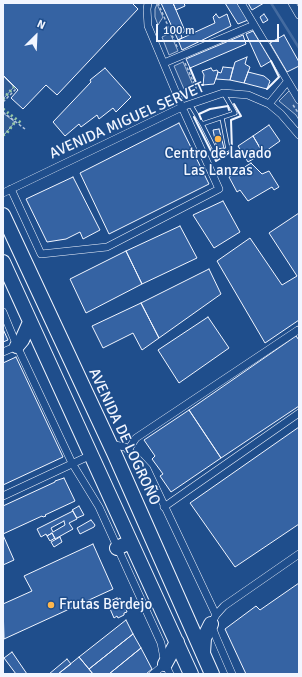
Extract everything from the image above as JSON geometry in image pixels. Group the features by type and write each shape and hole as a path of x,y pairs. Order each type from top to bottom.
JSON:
{"highway":[{"name":"AVENIDA DE LOGROÑO","path":"3,215 110,444 212,674"},
{"path":"3,262 191,674"},
{"path":"30,322 22,340 17,346 43,351"},
{"path":"117,548 130,542"},
{"path":"203,653 204,638 214,620"},
{"path":"168,669 177,642"},
{"path":"168,669 184,658"}],"street":[{"path":"11,190 41,254 107,247 219,189 148,26 148,3"},
{"path":"241,3 299,100"},
{"path":"292,3 299,15"},
{"path":"164,64 254,25"},
{"path":"269,104 287,82"},
{"name":"AVENIDA MIGUEL SERVET","path":"3,193 182,107 223,93 248,95 269,104 282,114 299,135"},
{"path":"3,312 17,346 72,463 99,507 161,643 168,669 153,674"},
{"path":"128,450 136,438 298,330 299,331"},
{"path":"3,352 17,346"},
{"path":"164,507 299,414"},
{"path":"110,444 128,450 147,469 214,620 216,637 232,674"},
{"path":"3,496 72,463 91,456"},
{"path":"214,620 228,604 299,554"}],"lane":[{"path":"202,124 235,113 223,93"},
{"path":"190,104 217,154 228,149 222,118"}],"path":[{"path":"158,3 197,90"},
{"path":"3,102 16,89"},
{"path":"279,91 290,101 299,114"},
{"path":"3,112 25,129"}],"shaded area":[{"path":"157,4 163,17 158,25 155,17 155,9"},
{"path":"170,33 178,51 169,55 162,37"},
{"path":"183,62 193,85 184,89 174,66"},
{"path":"3,76 14,87 3,99"},
{"path":"290,90 299,103 299,120 296,115 279,101"},
{"path":"3,113 15,122 4,135 3,135"}],"building":[{"path":"3,3 132,3 138,9 57,95 46,85 23,109 11,98 18,90 3,75"},
{"path":"161,3 173,3 185,31 181,34 182,38 178,40"},
{"path":"173,3 184,3 185,6 176,10"},
{"path":"225,3 237,3 248,20 238,24"},
{"path":"248,3 264,3 252,10"},
{"path":"216,14 219,18 227,14 231,26 182,50 178,40 215,23 213,17"},
{"path":"264,14 268,20 263,23 260,17"},
{"path":"253,31 271,61 261,67 246,34"},
{"path":"243,35 246,44 190,68 186,59"},
{"path":"284,35 299,62 299,66 287,72 270,43"},
{"path":"247,57 245,64 250,67 244,83 230,80 235,62"},
{"path":"223,67 233,68 230,80 216,79 218,72 221,73"},
{"path":"105,68 131,97 116,112 113,108 99,119 97,115 81,127 79,124 65,136 53,122 91,82 90,80"},
{"path":"211,68 213,71 217,70 218,72 214,84 203,85 204,75 202,71"},
{"path":"248,72 264,76 270,81 267,89 244,83"},
{"path":"179,123 209,184 109,234 80,173"},
{"path":"269,125 280,141 263,153 253,136"},
{"name":"Centro de lavado Las Lanzas","path":"219,129 224,148 217,149 213,130"},
{"path":"253,136 263,153 248,162 238,146"},
{"path":"251,163 262,174 269,171 279,187 274,190 272,187 248,201 240,190 237,192 229,177"},
{"path":"73,177 100,230 83,239 80,232 66,239 47,242 26,199"},
{"path":"223,201 240,232 214,248 193,215"},
{"path":"299,213 299,320 265,343 217,261 250,238 282,285 297,276 269,233"},
{"path":"180,226 197,258 142,284 126,251"},
{"path":"126,251 142,284 86,313 70,279"},
{"path":"209,269 221,294 159,338 141,303"},
{"path":"141,303 159,338 142,350 133,333 103,348 92,326"},
{"path":"208,317 229,348 179,383 158,350"},
{"path":"3,329 8,340 3,342"},
{"path":"296,336 299,340 299,406 221,458 189,410"},
{"path":"16,357 63,457 3,485 3,363"},
{"path":"189,410 221,458 171,492 160,476 163,474 152,459 155,456 144,440"},
{"path":"299,427 299,524 235,567 190,503"},
{"path":"64,478 75,501 45,515 46,516 42,516 3,534 3,506"},
{"path":"79,506 84,515 77,518 72,510"},
{"path":"73,511 77,519 69,523 73,529 55,539 52,533 41,537 37,529","holes":["64,521 65,525 53,532 51,528"]},
{"path":"91,520 95,525 94,527 80,534 77,528"},
{"path":"52,533 55,538 50,541 47,536"},
{"path":"3,535 14,560 3,565"},
{"path":"60,537 62,542 54,547 51,542"},
{"path":"93,544 113,589 4,639 3,604 32,591 24,576"},
{"path":"299,583 299,674 246,674 225,629 256,606 260,610"},
{"path":"117,598 117,600 120,598 122,603 124,602 127,612 118,618 117,616 114,618 108,604 111,603 110,601"},
{"path":"126,620 133,634 89,669 79,657"},
{"path":"133,634 141,648 109,674 93,674 89,669"},
{"path":"141,648 152,669 146,674 109,674"},
{"path":"12,652 27,674 16,674 4,658"},
{"path":"79,657 93,674 58,674"},
{"path":"67,659 71,664 58,674 49,674"}],"waterway":[{"path":"271,3 299,48"}],"hedge":[{"path":"3,99 14,87"},
{"path":"3,109 21,123"},
{"path":"3,135 6,134 15,122"}],"wall":[{"path":"267,89 279,77 271,61"},
{"path":"190,68 197,85 203,85"},
{"path":"194,117 216,161 232,151 231,120 241,116 234,104"},
{"path":"201,119 199,114 210,109 228,106 229,110"}],"place":[{"name":"Centro de lavado Las Lanzas","path":"218,139"},
{"name":"Frutas Berdejo","path":"51,605"}]}
